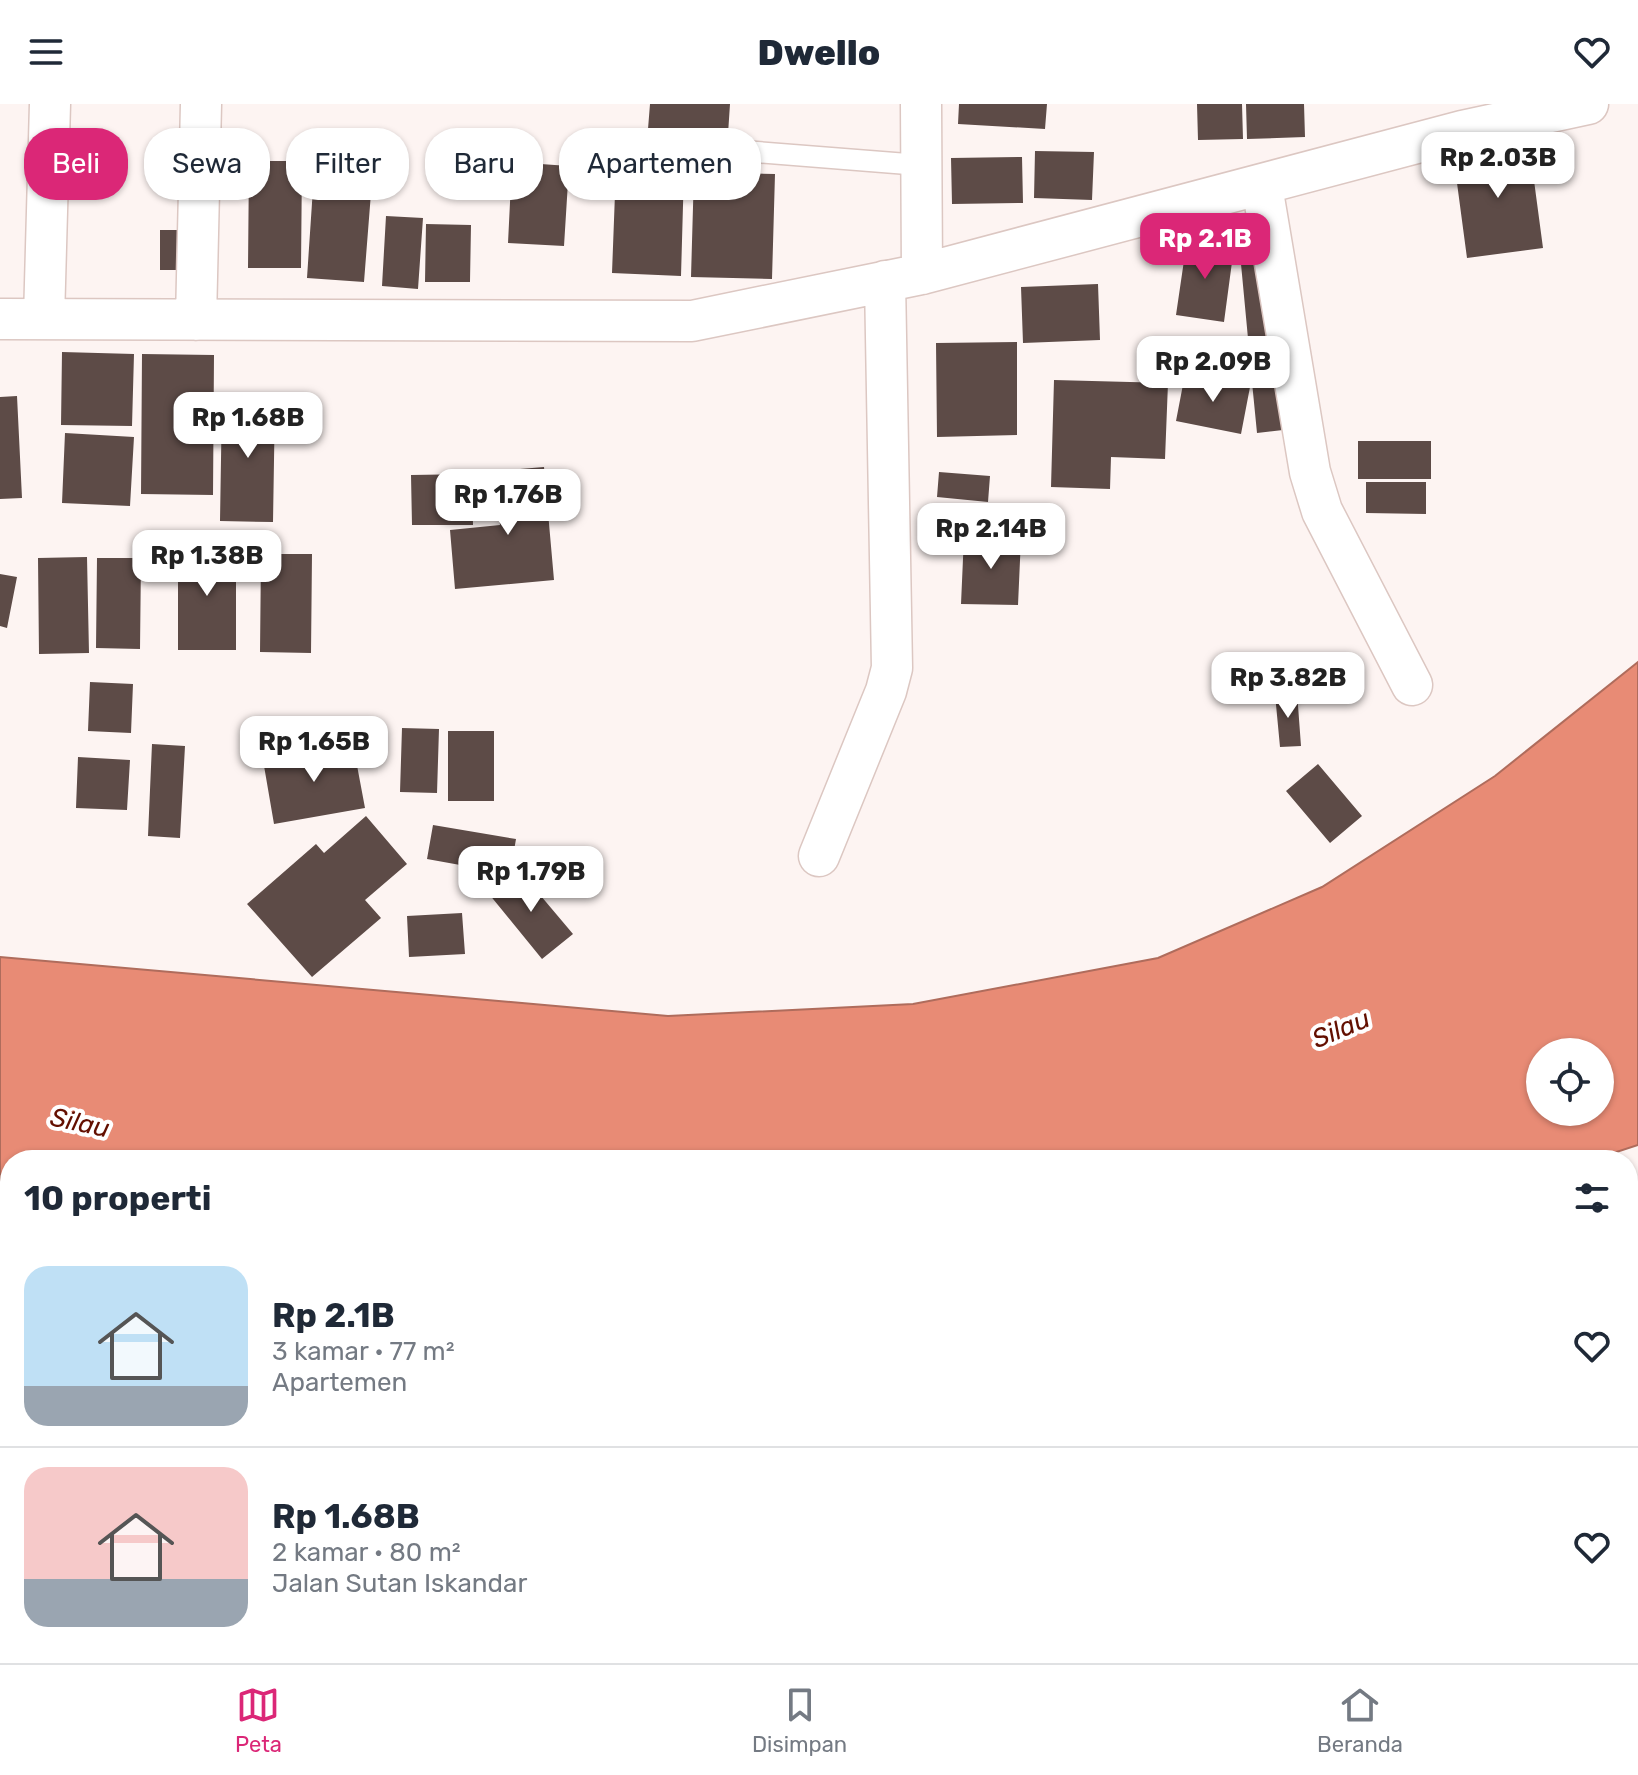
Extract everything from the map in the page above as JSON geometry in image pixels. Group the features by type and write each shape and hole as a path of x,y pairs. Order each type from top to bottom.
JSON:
{"street":[{"path":"44,319 50,104"},
{"path":"196,320 201,104"},
{"path":"819,856 886,691 892,668 903,278 920,165 921,104"},
{"path":"0,319 692,321 903,278 1462,131 1588,104"},
{"path":"1262,186 1310,472 1322,511 1412,685"}],"lane":[{"path":"761,152 920,165"}],"water":[{"name":"Silau","path":"1638,662 1638,1145 1623,1150 0,1150 0,957 668,1016 913,1004 1158,958 1322,887 1495,776"}],"building":[{"path":"650,104 730,104 728,128 648,128"},
{"path":"959,104 1047,104 1045,129 958,124"},
{"path":"1197,104 1242,104 1243,139 1198,140"},
{"path":"1246,104 1304,104 1305,137 1247,139"},
{"path":"1529,143 1543,248 1467,258 1453,153"},
{"path":"1035,151 1094,152 1092,200 1034,198"},
{"path":"1022,157 1023,203 952,204 951,158"},
{"path":"270,161 286,161 286,200 302,200 301,268 248,268 249,200 270,200"},
{"path":"543,164 559,165 559,200 567,200 564,246 508,243 510,200 543,200"},
{"path":"761,174 775,174 772,279 691,277 693,200 761,200"},
{"path":"312,200 370,200 364,282 307,278"},
{"path":"615,200 683,200 681,276 612,273"},
{"path":"386,216 423,218 418,289 382,286"},
{"path":"426,224 471,225 470,282 425,282"},
{"path":"160,230 187,230 187,270 160,270"},
{"path":"1187,240 1234,247 1224,322 1176,315"},
{"path":"1263,262 1270,347 1249,349 1241,264"},
{"path":"1098,284 1100,340 1023,343 1021,287"},
{"path":"1017,342 1017,435 937,437 936,343"},
{"path":"62,352 134,354 132,426 61,425"},
{"path":"142,354 214,355 213,495 141,494"},
{"path":"1278,369 1283,430 1257,433 1251,372"},
{"path":"1185,374 1250,387 1241,434 1176,421"},
{"path":"1054,380 1168,383 1165,459 1111,457 1110,489 1051,487"},
{"path":"17,396 22,498 0,499 0,397"},
{"path":"222,398 275,399 273,522 220,521"},
{"path":"65,433 134,437 130,506 62,503"},
{"path":"1358,441 1431,441 1431,479 1358,479"},
{"path":"544,467 554,580 455,589 450,530 500,525 495,471"},
{"path":"939,472 990,476 988,502 937,497"},
{"path":"472,474 473,525 412,525 411,475"},
{"path":"1366,482 1426,482 1426,514 1366,513"},
{"path":"964,536 1021,538 1018,605 961,604"},
{"path":"178,547 236,547 236,650 178,650"},
{"path":"261,554 312,554 311,653 260,652"},
{"path":"87,557 89,653 39,654 38,558"},
{"path":"97,558 141,558 140,649 96,648"},
{"path":"0,574 17,577 7,628 0,626"},
{"path":"90,682 133,684 131,733 88,731"},
{"path":"1297,692 1301,746 1280,747 1275,694"},
{"path":"402,728 439,729 437,793 400,792"},
{"path":"448,731 494,731 494,801 448,801"},
{"path":"152,744 185,746 180,838 148,836"},
{"path":"353,744 365,808 274,824 263,760"},
{"path":"78,757 130,760 127,810 76,808"},
{"path":"1318,764 1362,816 1330,843 1286,791"},
{"path":"366,816 407,864 365,900 381,918 312,977 247,904 316,844 324,853"},
{"path":"433,825 516,839 510,874 427,859"},
{"path":"519,870 573,934 542,959 489,894"},
{"path":"462,913 465,954 409,957 407,916"}]}
